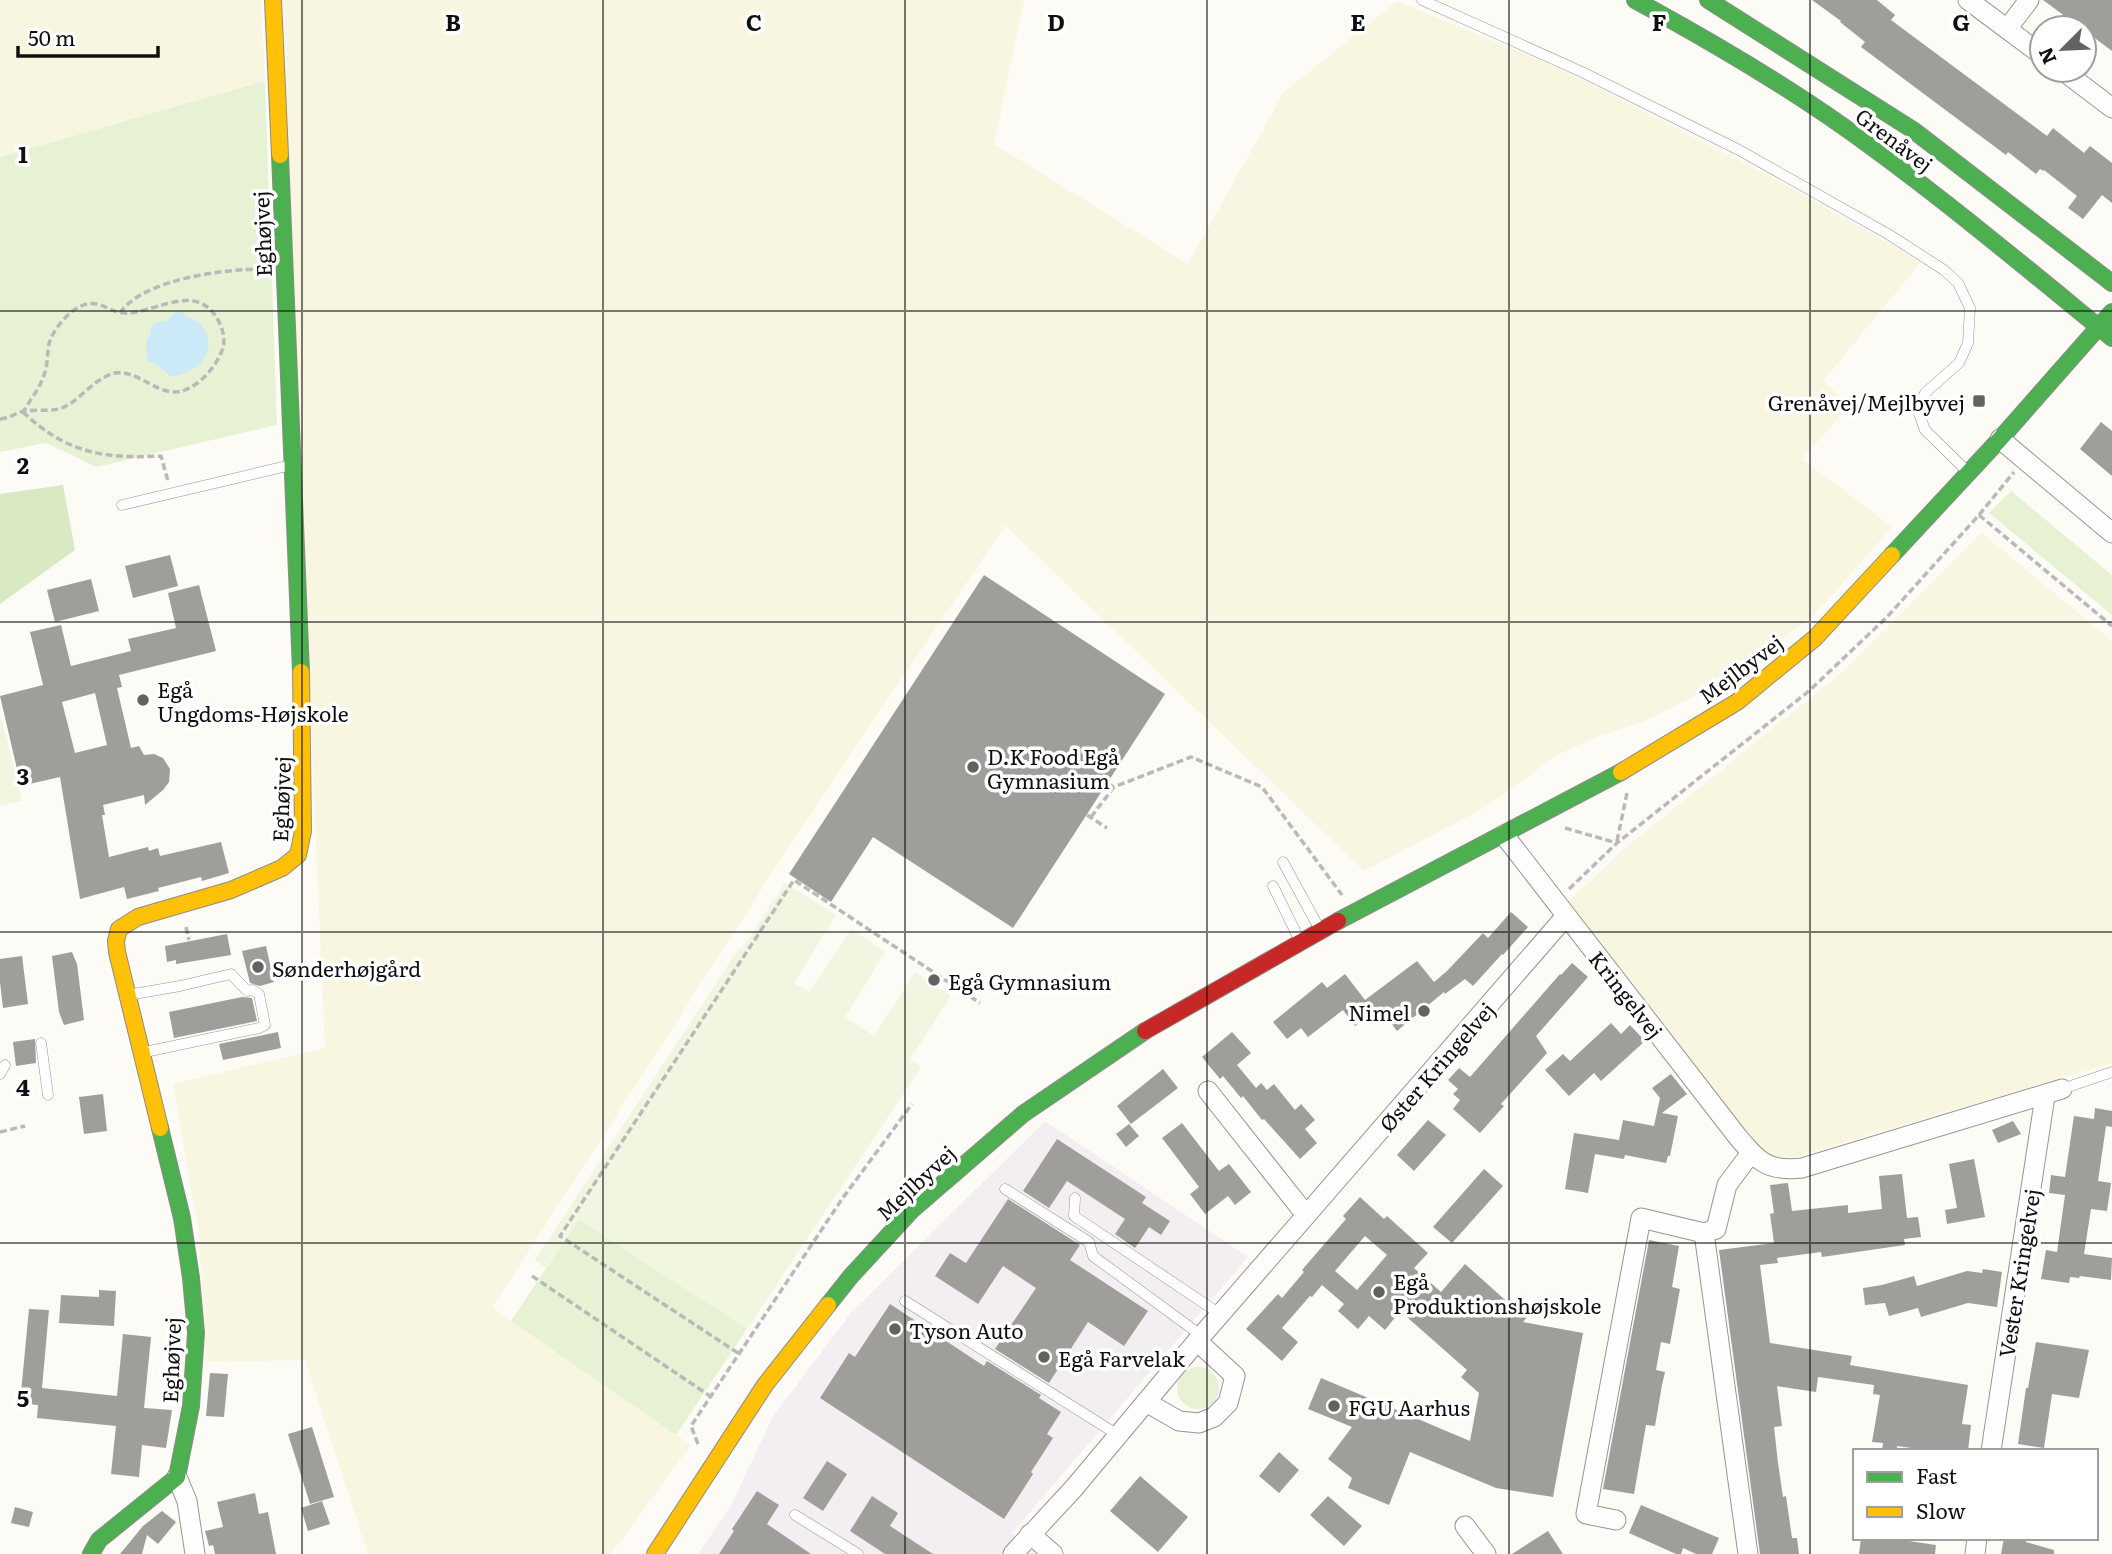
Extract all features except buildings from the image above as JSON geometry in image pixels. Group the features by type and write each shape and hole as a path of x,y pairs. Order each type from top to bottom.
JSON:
{"street":[{"name":"Eghøjvej","path":"177,1477 191,1406 196,1333 192,1292 182,1218 116,941 119,929 138,917 231,890 282,868 298,855 303,831 301,655 273,0"},
{"name":"Grenåvej","path":"1635,0 1723,48 1844,127 1954,210 2112,338"},
{"name":"Grenåvej","path":"1708,0 1913,130 2112,283"},
{"path":"1968,0 2028,45"},
{"path":"2007,29 2029,0"},
{"path":"2080,84 2112,108"},
{"name":"Mejlbyvej","path":"655,1554 765,1385 851,1276 922,1202 1033,1106 1141,1033 1320,931 1634,764 1737,702 1815,638 2000,439 2112,312"},
{"path":"2000,439 2112,533"},
{"name":"Kringelvej","path":"1504,835 1760,1162 1774,1168 1802,1168 2054,1092"},
{"name":"Øster Kringelvej","path":"1013,1554 1074,1488 1306,1215 1561,909"},
{"path":"1208,1090 1306,1215"},
{"name":"Vester Kringelvej","path":"1991,1449 2054,1092"},
{"path":"1616,1520 1586,1514 1641,1218 1704,1233 1716,1229 1727,1185 1751,1153"},
{"path":"1704,1233 1748,1554"},
{"path":"1146,1402 1179,1421 1199,1423 1214,1417 1228,1404 1235,1376 1199,1338"},
{"path":"91,1554 99,1540 177,1477 187,1500 195,1554"},
{"path":"1465,1526 1486,1554"},
{"path":"1030,1534 1053,1554"}],"lane":[{"path":"1422,0 1583,72 1739,150 1888,234 1944,270 1958,283 1970,308 1968,342 1959,363 1925,393 1918,411 1925,430 1969,472"},
{"path":"122,505 292,465"},
{"path":"1283,862 1320,931"},
{"path":"1273,886 1300,943"},
{"path":"127,995 231,974 247,991 253,990 259,994 265,1025 141,1054"},
{"path":"41,1043 48,1095"},
{"name":"Kringelvej","path":"2054,1092 2112,1072"},
{"path":"1005,1189 1089,1242 1093,1256 1199,1338"},
{"path":"1075,1198 1074,1216 1220,1314"},
{"path":"905,1301 1118,1435"},
{"path":"795,1516 858,1554"}],"path":[{"path":"120,313 127,303 180,280 236,269 284,269"},
{"path":"0,419 23,412 62,408 113,373 126,373 165,390 183,391 199,382 209,372 223,350 224,339 219,322 211,310 183,299 138,313 120,313 95,303 83,305 61,323 49,342 46,372 23,412"},
{"path":"23,412 37,425 66,443 90,453 130,458 161,456 171,493"},
{"path":"1561,909 1616,843 1809,691 1886,617 2024,460"},
{"path":"1979,514 2112,626"},
{"path":"1107,828 1089,816 1114,787 1191,757 1262,787 1339,893 1359,911"},
{"path":"1616,843 1634,764"},
{"path":"1107,783 1114,787"},
{"path":"1534,819 1616,843"},
{"path":"738,1353 561,1236 794,880 980,1003"},
{"path":"709,1469 691,1426 842,1199 912,1104"},
{"path":"0,1132 25,1126"},
{"path":"532,1276 710,1396"}],"shaded area":[{"path":"0,0 261,0 265,81 0,157"},
{"path":"283,0 1024,0 994,144 1188,264 1284,92 1397,1 1558,68 1768,175 1921,262 1823,381 1850,405 1802,459 1892,527 1815,614 1732,678 1640,723 1596,737 1559,754 1484,808 1364,871 1005,525 781,859 492,1307 691,1445 611,1554 368,1554 305,1360 206,1362 199,1234 173,1084 325,1048"},
{"path":"1982,533 2112,641 2112,1063 1791,1158 1769,1155 1743,1129 1567,903 1624,849 1846,669"},
{"path":"1045,1121 1248,1257 1012,1533 1035,1554 698,1554 731,1506 772,1418 851,1313"}],"green space":[{"path":"265,81 277,425 96,467 46,443 0,452 0,157"},
{"path":"63,485 75,550 0,604 0,494"},
{"path":"2011,491 2112,575 2112,615 1989,513"},
{"path":"0,712 22,801 0,806"},
{"path":"785,883 836,915 794,983 809,992 851,929 885,952 845,1017 874,1036 915,972 951,996 910,1059 921,1067 747,1329 579,1219 546,1268 535,1260 739,948 742,949"},
{"path":"579,1219 747,1329 676,1435 511,1321"},
{"path":"1198,1367 1213,1373 1219,1388 1213,1403 1198,1409 1183,1403 1177,1388 1183,1373"}],"water":[{"path":"176,312 183,312 200,324 208,340 208,348 202,362 196,367 172,377 147,361 146,341 151,333 151,326 166,321"}],"traffic: fast":[{"path":"1635,0 1741,60 1844,127 1946,204 2112,338"},
{"path":"1708,0 1913,130 2112,283"},
{"path":"280,155 301,672"},
{"path":"1892,555 2000,439 2112,312"},
{"path":"1338,921 1621,772"},
{"path":"828,1305 912,1210 1023,1114 1145,1031"},
{"path":"91,1554 99,1540 177,1477 191,1406 196,1333 191,1278 182,1218 160,1128"}],"traffic: slow":[{"path":"273,0 280,155"},
{"path":"1621,772 1737,702 1815,638 1892,555"},
{"path":"160,1128 117,952 119,929 138,917 231,890 282,868 298,855 303,831 301,672"},
{"path":"655,1554 765,1385 828,1305"}],"traffic: jam":[{"path":"1145,1031 1338,921"}],"place":[{"name":"Grenåvej/Mejlbyvej","path":"1979,401"},
{"name":"Egå Ungdoms-Højskole","path":"143,700"},
{"name":"D.K Food Egå Gymnasium","path":"973,767"},
{"name":"Sønderhøjgård","path":"258,967"},
{"name":"Egå Gymnasium","path":"934,980"},
{"name":"Nimel","path":"1424,1011"},
{"name":"Egå Produktionshøjskole","path":"1379,1292"},
{"name":"Tyson Auto","path":"895,1329"},
{"name":"Egå Farvelak","path":"1044,1357"},
{"name":"FGU Aarhus","path":"1334,1406"}]}
